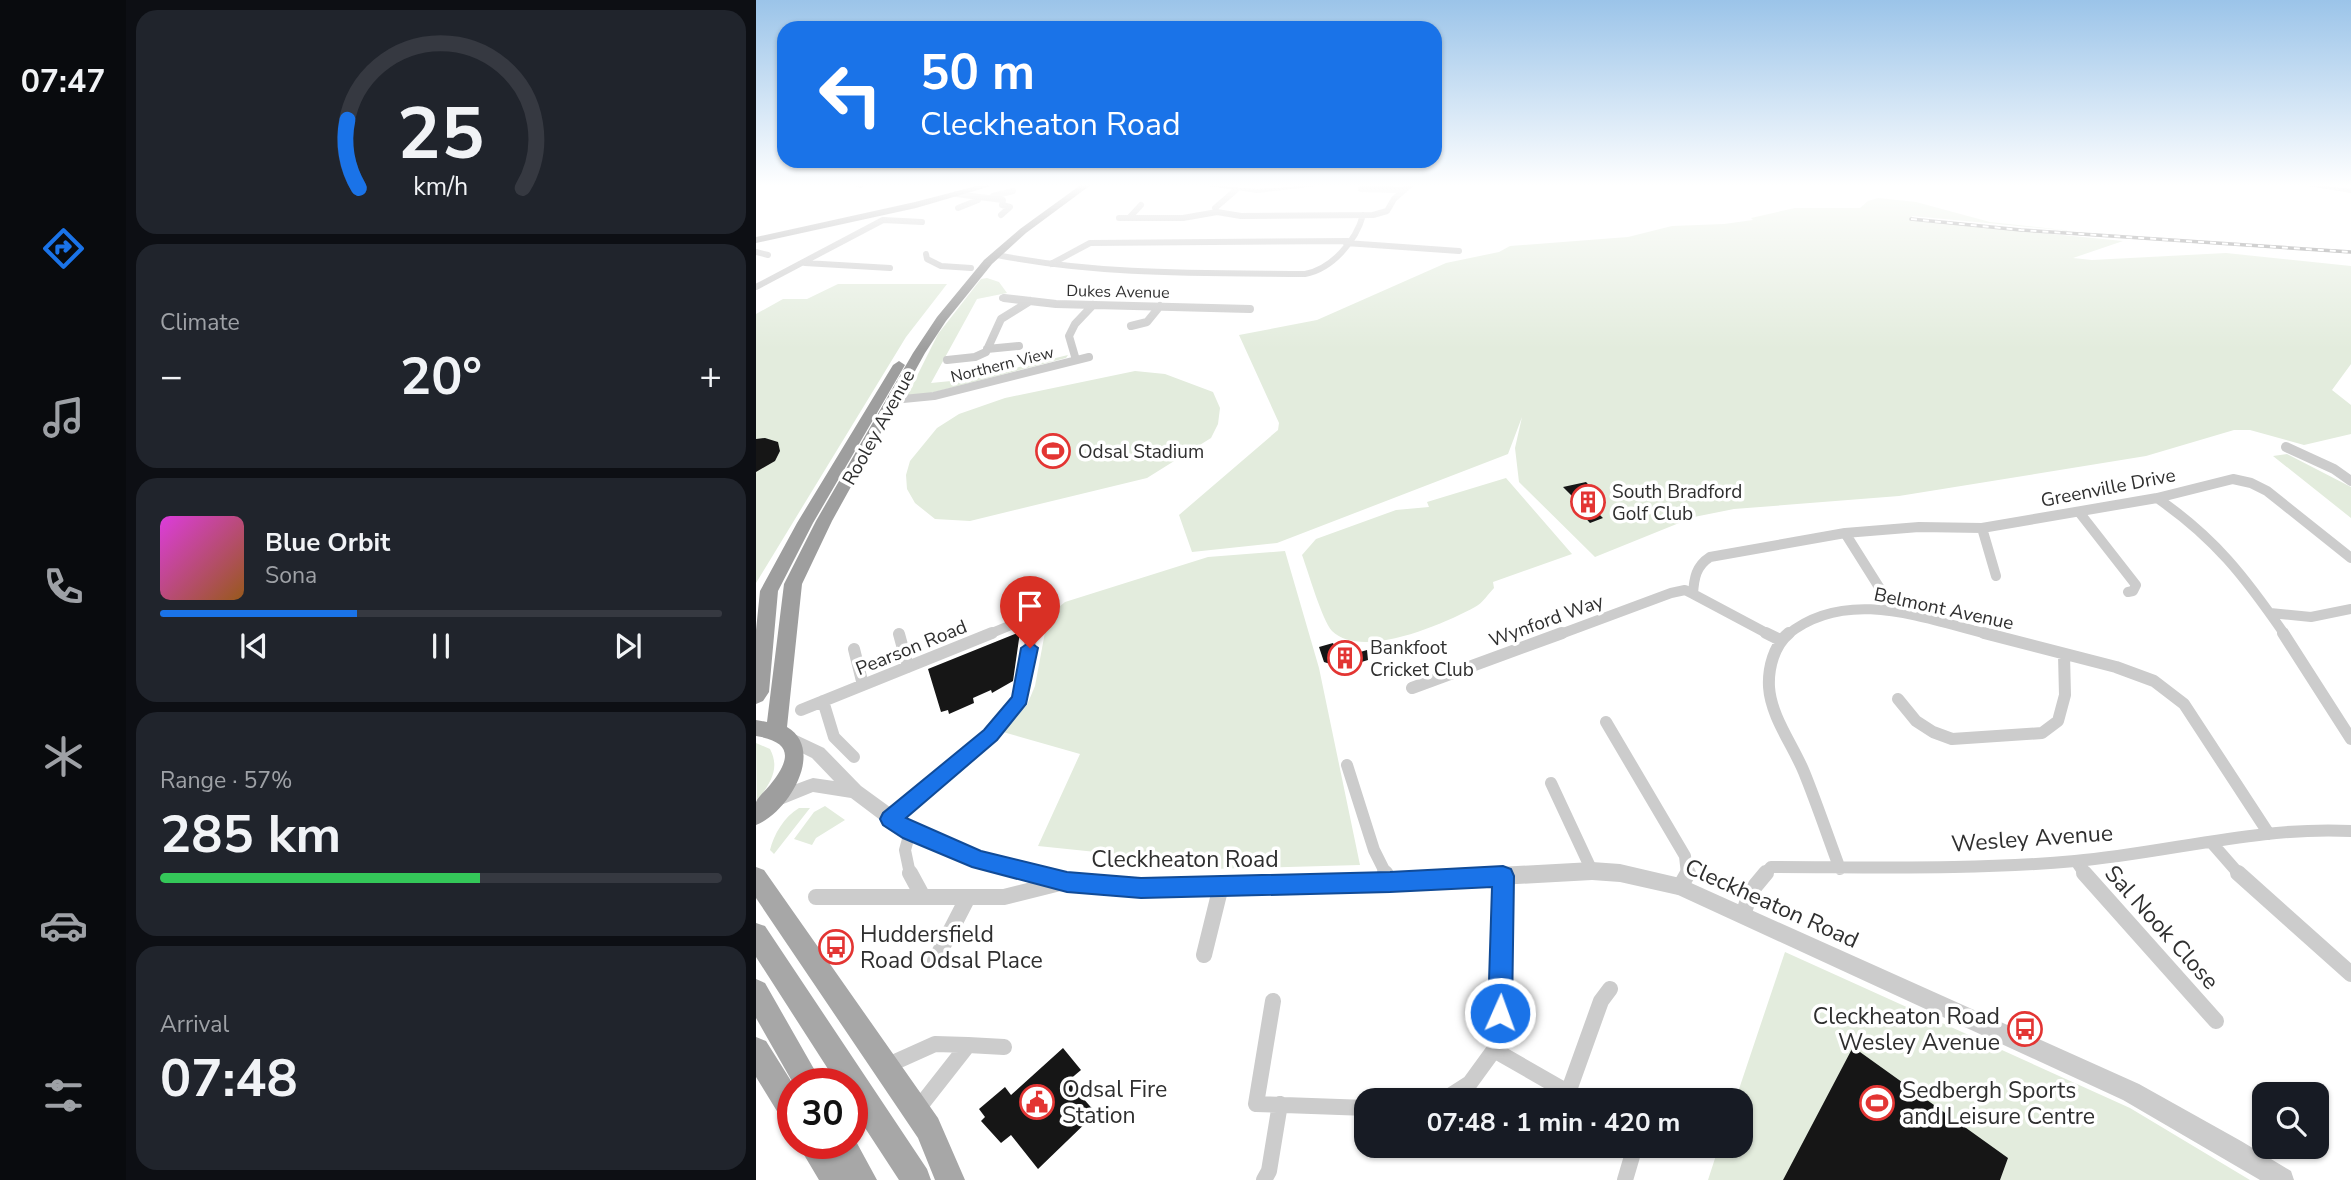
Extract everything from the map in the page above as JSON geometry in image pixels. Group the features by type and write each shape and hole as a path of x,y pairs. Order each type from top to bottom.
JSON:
{"highway":[{"name":"Rooley Avenue","path":"756,696 759,692 769,591 805,523 928,320 971,268 1003,239"},
{"name":"Rooley Avenue","path":"766,807 794,769 796,758 774,732 784,680 793,584 824,521 941,319 1014,239"}],"main road":[{"path":"756,827 766,807"},
{"path":"756,878 928,1128 950,1180"},
{"path":"756,935 916,1180"},
{"path":"756,992 799,1068"},
{"path":"756,1051 777,1085"},
{"path":"823,1159 837,1180"},
{"path":"850,1159 862,1180"}],"street":[{"path":"756,287 847,239"},
{"path":"997,255 1051,264 1167,273 1305,274 1325,268 1349,239"},
{"path":"1051,264 1090,243 1347,242 1459,251"},
{"path":"756,252 768,255"},
{"path":"926,254 927,259 941,266 971,268"},
{"path":"803,262 890,268"},
{"name":"Dukes Avenue","path":"1002,298 1093,305 1231,311 1250,309"},
{"path":"987,349 1001,318 1030,301"},
{"name":"Northern View","path":"1076,360 1068,344 1068,335 1093,305"},
{"path":"1131,326 1147,323 1160,306"},
{"path":"947,360 975,357 987,349 1018,346"},
{"name":"Northern View","path":"893,400 934,396 1089,357"},
{"path":"2286,447 2351,481"},
{"name":"Greenville Drive","path":"1693,594 1694,575 1700,563 1710,557 1845,533 1894,528 1982,528 2157,498 2233,480 2251,483 2276,497 2351,558"},
{"path":"2157,498 2207,535 2270,613 2351,739"},
{"path":"2079,512 2136,585 2133,591 2128,592"},
{"path":"1982,528 1996,576"},
{"path":"1845,533 1884,595 1885,609"},
{"name":"Wynford Way","path":"1412,688 1671,593 1685,590 1693,594"},
{"path":"1693,594 1780,640 1771,664 1769,688 1777,715 1804,771 1840,869"},
{"name":"Belmont Avenue","path":"1780,640 1801,623 1833,611 1885,609 2144,676 2184,704 2269,834"},
{"path":"2270,613 2311,617 2351,609"},
{"name":"Pearson Road","path":"801,710 1016,623 1034,622 1020,699 990,735 890,819"},
{"path":"899,634 908,667"},
{"path":"854,649 863,685"},
{"path":"1898,699 1916,721 1933,732 1952,739 2042,733 2058,721 2064,695 2064,656"},
{"path":"823,701 834,737 854,757"},
{"path":"1606,722 1685,856 1688,873 1680,887"},
{"name":"Cleckheaton Road","path":"774,732 818,754 837,770 855,792 910,832 979,860 1067,882 1141,888 1390,882 1592,871 1620,873 1680,887 2130,1091 2282,1180"},
{"path":"1348,765 1374,850 1390,882"},
{"path":"1551,783 1592,871"},
{"name":"Cleckheaton Road","path":"766,807 813,785 855,792"},
{"name":"Wesley Avenue","path":"1743,915 1751,891 1771,867 1840,869 2077,862 2310,829 2351,831"},
{"path":"910,832 904,847 908,873 923,897"},
{"path":"2211,842 2239,874 2351,974"},
{"name":"Sal Nook Close","path":"2077,862 2091,884 2216,1021"},
{"path":"1462,1088 1469,1083 1494,1050 1500,1013 1503,876"},
{"name":"Cleckheaton Road","path":"816,897 1003,897 1067,882"},
{"path":"1204,956 1222,886"},
{"path":"935,961 968,897"},
{"path":"1570,1088 1601,1001 1610,989"},
{"path":"1273,1001 1256,1104 1354,1107"},
{"path":"886,1066 935,1044 1004,1047"},
{"path":"916,1111 968,1045"},
{"path":"1494,1050 1565,1088"},
{"path":"1264,1180 1269,1171 1280,1104"},
{"path":"1625,1180 1632,1158"}],"green space":[{"path":"1601,239 2103,239 2123,241 2073,258 2092,260 2226,253 2351,266 2351,364 2332,390 2351,405 2351,434 2304,445 2250,430 2234,430 2146,456 1899,496 1734,509 1694,517 1595,557 1519,482 1515,448 1522,417 1508,454 1277,543 1192,552 1179,515 1278,430 1279,423 1239,335 1317,320 1446,263 1499,252 1510,246"},
{"path":"981,279 999,282 1007,293 977,299 931,383 971,379 1068,355 1066,358 931,393 907,396 938,334"},
{"path":"838,284 947,284 906,337 756,583 756,314 783,299 807,299"},
{"name":"Odsal Stadium","path":"1135,371 1165,374 1213,392 1220,408 1218,424 1211,438 1147,478 970,521 935,519 915,503 907,489 906,475 910,461 937,428 959,414 1005,398"},
{"path":"2287,454 2351,487 2351,518 2273,456"},
{"path":"1506,478 1572,554 1493,582 1494,588 1478,605 1424,630 1382,641 1363,642 1345,639 1332,631 1302,555 1316,539 1396,510 1429,507 1427,502"},
{"path":"1285,551 1319,668 1360,865 1173,870 1125,855 1038,846 1080,754 1003,732 1027,705 1035,686 1048,616 1065,602 1208,557"},
{"path":"756,743 770,749 774,764 772,777 757,802"},
{"path":"825,806 845,820 816,838 812,845 794,839 814,812"},
{"path":"799,808 810,808 774,854 770,850 777,832 784,821"},
{"path":"1785,952 2130,1108 2250,1180 1708,1180 1715,1158 1753,1158 1753,1088 1739,1088"}],"building":[{"path":"765,438 778,442 780,451 775,461 756,472 756,439"},
{"name":"South Bradford Golf Club","path":"1586,482 1606,503 1597,506 1601,511 1597,512 1603,518 1590,523 1570,501 1574,500 1573,497 1563,487"},
{"path":"1020,632 1013,681 992,693 991,690 973,698 974,703 949,714 948,710 941,712 928,669"},
{"name":"Bankfoot Cricket Club","path":"1333,643 1337,651 1350,655 1367,650 1368,660 1342,668 1324,662 1319,647"},
{"name":"Sedbergh Sports and Leisure Centre","path":"1853,1047 2008,1158 2000,1180 1783,1180"},
{"name":"Odsal Fire Station","path":"1063,1048 1081,1070 1068,1081 1096,1113 1038,1169 1011,1135 1001,1143 981,1121 985,1117 979,1109 1005,1087 1011,1095"}],"railway":[{"path":"2157,239 2351,252"}],"place":[{"name":"Odsal Stadium","path":"1053,451"},
{"name":"South Bradford Golf Club","path":"1588,502"},
{"name":"Bankfoot Cricket Club","path":"1345,658"},
{"name":"Huddersfield Road Odsal Place","path":"836,947"},
{"name":"Cleckheaton Road Wesley Avenue","path":"2025,1029"},
{"name":"Odsal Fire Station","path":"1037,1102"},
{"name":"Sedbergh Sports and Leisure Centre","path":"1877,1103"}],"route":[{"path":"1030,648 1020,699 990,735 890,819 910,832 979,860 1067,882 1141,888 1390,882 1503,876 1500,1013"}]}
